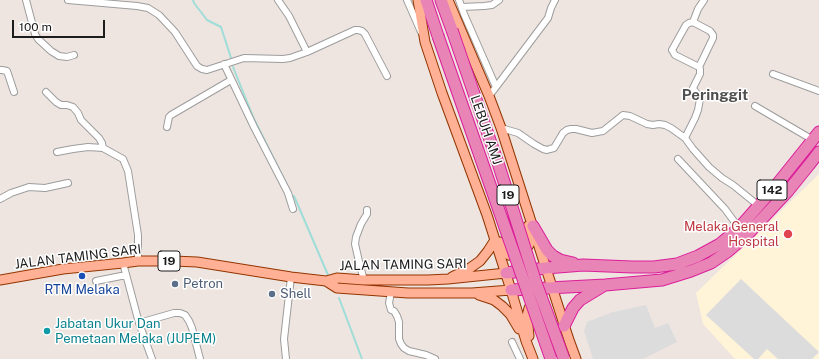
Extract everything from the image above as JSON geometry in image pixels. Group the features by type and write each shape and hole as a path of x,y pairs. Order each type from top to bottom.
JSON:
{"highway":[{"name":"LEBUH AMJ","path":"426,0 551,359"},
{"name":"LEBUH AMJ","path":"441,0 499,166 536,283 564,359"},
{"name":"142","path":"506,273 583,265 654,267 677,264 698,256 720,244 739,228 759,206 816,136"},
{"name":"142","path":"511,290 605,285 662,280 711,263 727,252 747,234 788,190 819,152"},
{"path":"533,226 547,250 553,256 565,262 583,265"},
{"path":"564,326 573,308 580,300 605,285"}],"main road":[{"path":"418,0 425,42 442,93 487,215 532,356"},
{"path":"448,0 460,15 489,96 576,359"},
{"path":"487,215 505,251 510,255 516,256 522,253 530,243 530,237 520,186"},
{"path":"448,279 480,261 488,252 495,240"},
{"name":"JALAN TAMING SARI","path":"0,280 63,269 138,261 196,262 326,281 337,278 364,280 428,280 506,273"},
{"name":"JALAN TAMING SARI","path":"326,281 338,288 408,293 472,293 511,290"},
{"path":"472,293 494,300 502,306 510,314 526,341"},
{"path":"532,356 527,316 529,308 534,304 544,308 569,340"}],"street":[{"path":"26,0 35,34 38,39 59,56 74,55"},
{"path":"68,0 148,8 159,14 168,23 197,66 207,70 244,58 283,59 297,56 358,30 365,34 387,76"},
{"path":"278,0 289,16 307,52"},
{"path":"407,0 425,42"},
{"path":"459,0 462,7 460,15 496,87"},
{"path":"462,7 492,5 499,0"},
{"path":"489,96 548,18 555,0"},
{"path":"693,22 698,9 704,0"},
{"path":"685,138 698,110 700,99 693,88 700,74 699,66 712,43 713,38 710,31 693,22 686,25 672,50 675,55 699,66"},
{"path":"224,64 288,193 293,209"},
{"path":"0,70 7,71 14,92"},
{"path":"772,74 819,91"},
{"path":"167,127 171,115 231,80"},
{"path":"46,92 61,105 73,107 86,126 99,138 103,148"},
{"path":"755,106 816,136"},
{"path":"500,128 518,133 534,144 547,150 554,148 564,133 571,128 592,133 603,131 623,115 630,116 653,126 659,124 665,125 685,138 709,167 759,206"},
{"path":"57,152 73,148 103,148 123,159 128,171 138,235 138,261"},
{"path":"678,160 725,208 739,228"},
{"path":"0,199 20,190 29,188 45,188 68,182"},
{"path":"364,280 355,244 356,237 367,214 367,210"},
{"path":"123,262 139,324 152,359"},
{"path":"96,281 126,275"},
{"path":"286,359 284,339 291,277"},
{"path":"391,292 389,302 391,310 394,311 397,316 399,339 401,344 409,351 435,359"},
{"path":"139,324 174,313 185,315 190,321 200,359"},
{"path":"512,342 520,359"}],"shaded area":[{"name":"Melaka General Hospital","path":"819,174 819,359 735,359 703,324 696,293"},
{"path":"741,279 819,352 812,359 778,359 767,349 758,359 754,359 706,315"},
{"path":"646,305 655,328 668,323 677,342 643,359 593,359 584,331 587,322 613,312"}],"waterway":[{"path":"193,0 207,20 221,27 231,58"},
{"path":"233,67 254,119 290,191"},
{"path":"294,196 328,275"},
{"path":"339,298 362,359"}],"place":[{"name":"Melaka General Hospital","path":"788,234"},
{"name":"RTM Melaka","path":"82,276"},
{"name":"Petron","path":"175,284"},
{"name":"Shell","path":"272,294"},
{"name":"Jabatan Ukur Dan Pemetaan Melaka (JUPEM)","path":"47,331"}],"district":[{"name":"Peringgit","path":"715,95"}]}
